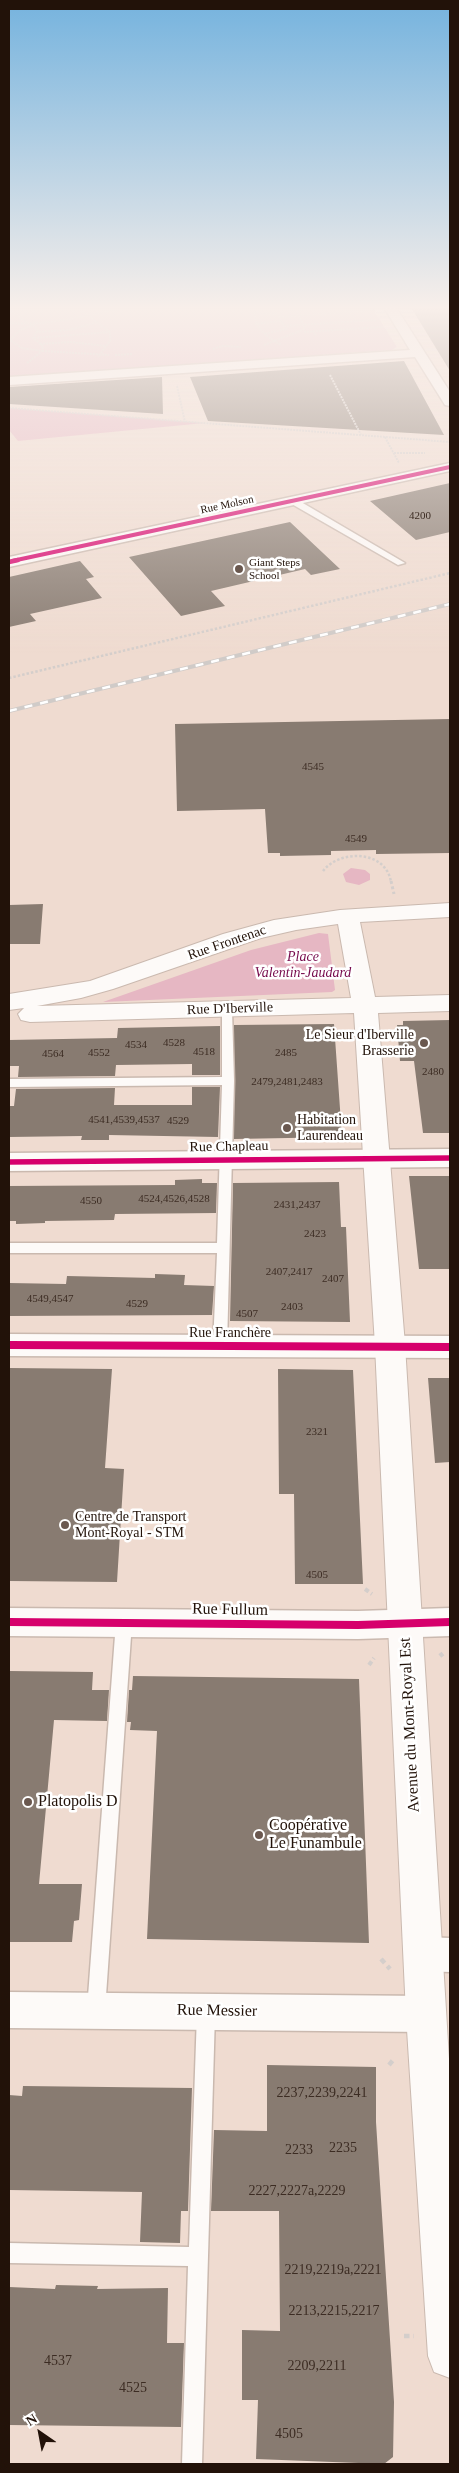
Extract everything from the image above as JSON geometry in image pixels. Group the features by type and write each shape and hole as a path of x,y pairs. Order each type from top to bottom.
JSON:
{"main road":[{"name":"Rue Frontenac","path":"9,1002 64,994 105,984 272,928 320,917 450,910"},
{"name":"Avenue du Mont-Royal Est","path":"348,916 366,1006 390,1345 421,1959 450,2356"},
{"name":"Rue D'Iberville","path":"9,1015 450,1003"}],"street":[{"name":"Rue Molson","path":"9,562 450,467"},
{"name":"Rue Chapleau","path":"9,1162 450,1158"},
{"name":"Rue Franchère","path":"9,1345 390,1345 450,1347"},
{"name":"Rue Fullum","path":"9,1622 404,1624 450,1622"},
{"name":"Rue Messier","path":"9,2010 426,2014"}],"lane":[{"path":"292,501 401,563"},
{"path":"220,1346 228,1081 227,1009"},
{"path":"9,1083 228,1081"},
{"path":"9,1248 223,1248"},
{"path":"96,2010 124,1622"},
{"path":"192,2464 206,2011"},
{"path":"9,2253 199,2257"}],"path":[{"path":"218,424 450,442"},
{"path":"355,424 361,435"},
{"path":"385,437 402,470"},
{"path":"394,453 431,454"},
{"path":"9,678 450,573"},
{"path":"355,851 356,856"},
{"path":"323,871 326,866 336,860 356,856 371,859 386,868 393,893 398,896"},
{"path":"365,1589 372,1594"},
{"path":"440,1654 444,1658"},
{"path":"369,1664 374,1658"},
{"path":"381,1959 421,1959"},
{"path":"389,2065 394,2059"},
{"path":"404,2336 415,2336"}],"green space":[{"path":"9,424 190,424 18,441 9,430"},
{"path":"351,868 365,870 370,874 370,880 359,885 346,882 343,874"},
{"name":"Place Valentin-Jaudard","path":"319,933 328,934 335,990 332,992 103,1002 251,950"}],"building":[{"path":"265,424 438,424 444,435"},
{"path":"450,483 450,532 416,540 370,501"},
{"name":"Giant Steps School","path":"290,522 340,569 311,575 305,569 211,591 225,606 181,616 129,557"},
{"path":"80,561 94,577 86,579 102,598 30,614 36,621 9,627 9,577"},
{"path":"450,719 450,853 376,854 376,850 331,851 331,855 280,856 280,853 268,853 265,809 177,811 175,724"},
{"path":"43,904 40,944 9,944 9,905"},
{"path":"450,1020 450,1133 423,1133 414,1061 400,1061 397,1025 403,1025 403,1021"},
{"path":"334,1024 342,1137 234,1139 234,1025"},
{"path":"220,1026 220,1075 192,1075 192,1064 116,1065 115,1076 18,1077 19,1066 9,1066 9,1040 117,1038 118,1028"},
{"path":"192,1087 220,1087 218,1137 109,1135 109,1140 81,1140 82,1136 9,1137 9,1106 14,1106 16,1089 115,1088 114,1105 192,1105"},
{"path":"409,1176 450,1176 450,1269 419,1269"},
{"path":"202,1179 202,1183 217,1183 216,1213 115,1214 114,1220 45,1221 45,1223 16,1224 16,1221 9,1221 9,1186 175,1185 175,1180"},
{"path":"339,1182 341,1227 346,1227 350,1322 230,1321 233,1183"},
{"path":"155,1274 185,1275 184,1285 214,1286 212,1315 9,1316 9,1283 66,1284 67,1276 155,1278"},
{"name":"Centre de Transport Mont-Royal - STM","path":"9,1368 112,1369 105,1468 124,1469 117,1582 9,1581"},
{"path":"278,1369 353,1370 363,1584 295,1584 294,1494 279,1494"},
{"path":"428,1378 450,1378 450,1462 435,1463"},
{"name":"Platopolis D","path":"9,1671 93,1672 92,1690 109,1690 107,1721 54,1720 39,1884 82,1884 79,1920 74,1921 72,1942 9,1942"},
{"name":"Coopérative Le Funambule","path":"133,1676 359,1679 369,1943 147,1939 157,1731 130,1730 131,1722 127,1722 129,1690 132,1690"},
{"path":"267,2065 376,2067 376,2122 394,2402 393,2457 384,2464 256,2459 258,2400 242,2400 242,2330 280,2331 279,2211 211,2211 214,2130 267,2131"},
{"path":"23,2086 192,2088 188,2211 181,2211 180,2243 140,2242 142,2192 9,2190 9,2095 22,2096"},
{"path":"56,2285 98,2286 97,2289 168,2288 167,2343 184,2343 181,2427 9,2425 9,2287 55,2289"}],"railway":[{"path":"9,711 450,604"}],"cycle path":[{"path":"9,562 450,467"},
{"path":"9,1162 450,1158"},
{"path":"9,1345 450,1347"},
{"path":"9,1622 358,1625 450,1622"}],"place":[{"name":"Giant Steps School","path":"239,569"},
{"name":"Le Sieur d'Iberville Brasserie","path":"424,1043"},
{"name":"Habitation Laurendeau","path":"287,1128"},
{"name":"Centre de Transport Mont-Royal - STM","path":"65,1525"},
{"name":"Platopolis D","path":"28,1802"},
{"name":"Coopérative Le Funambule","path":"259,1835"}]}
